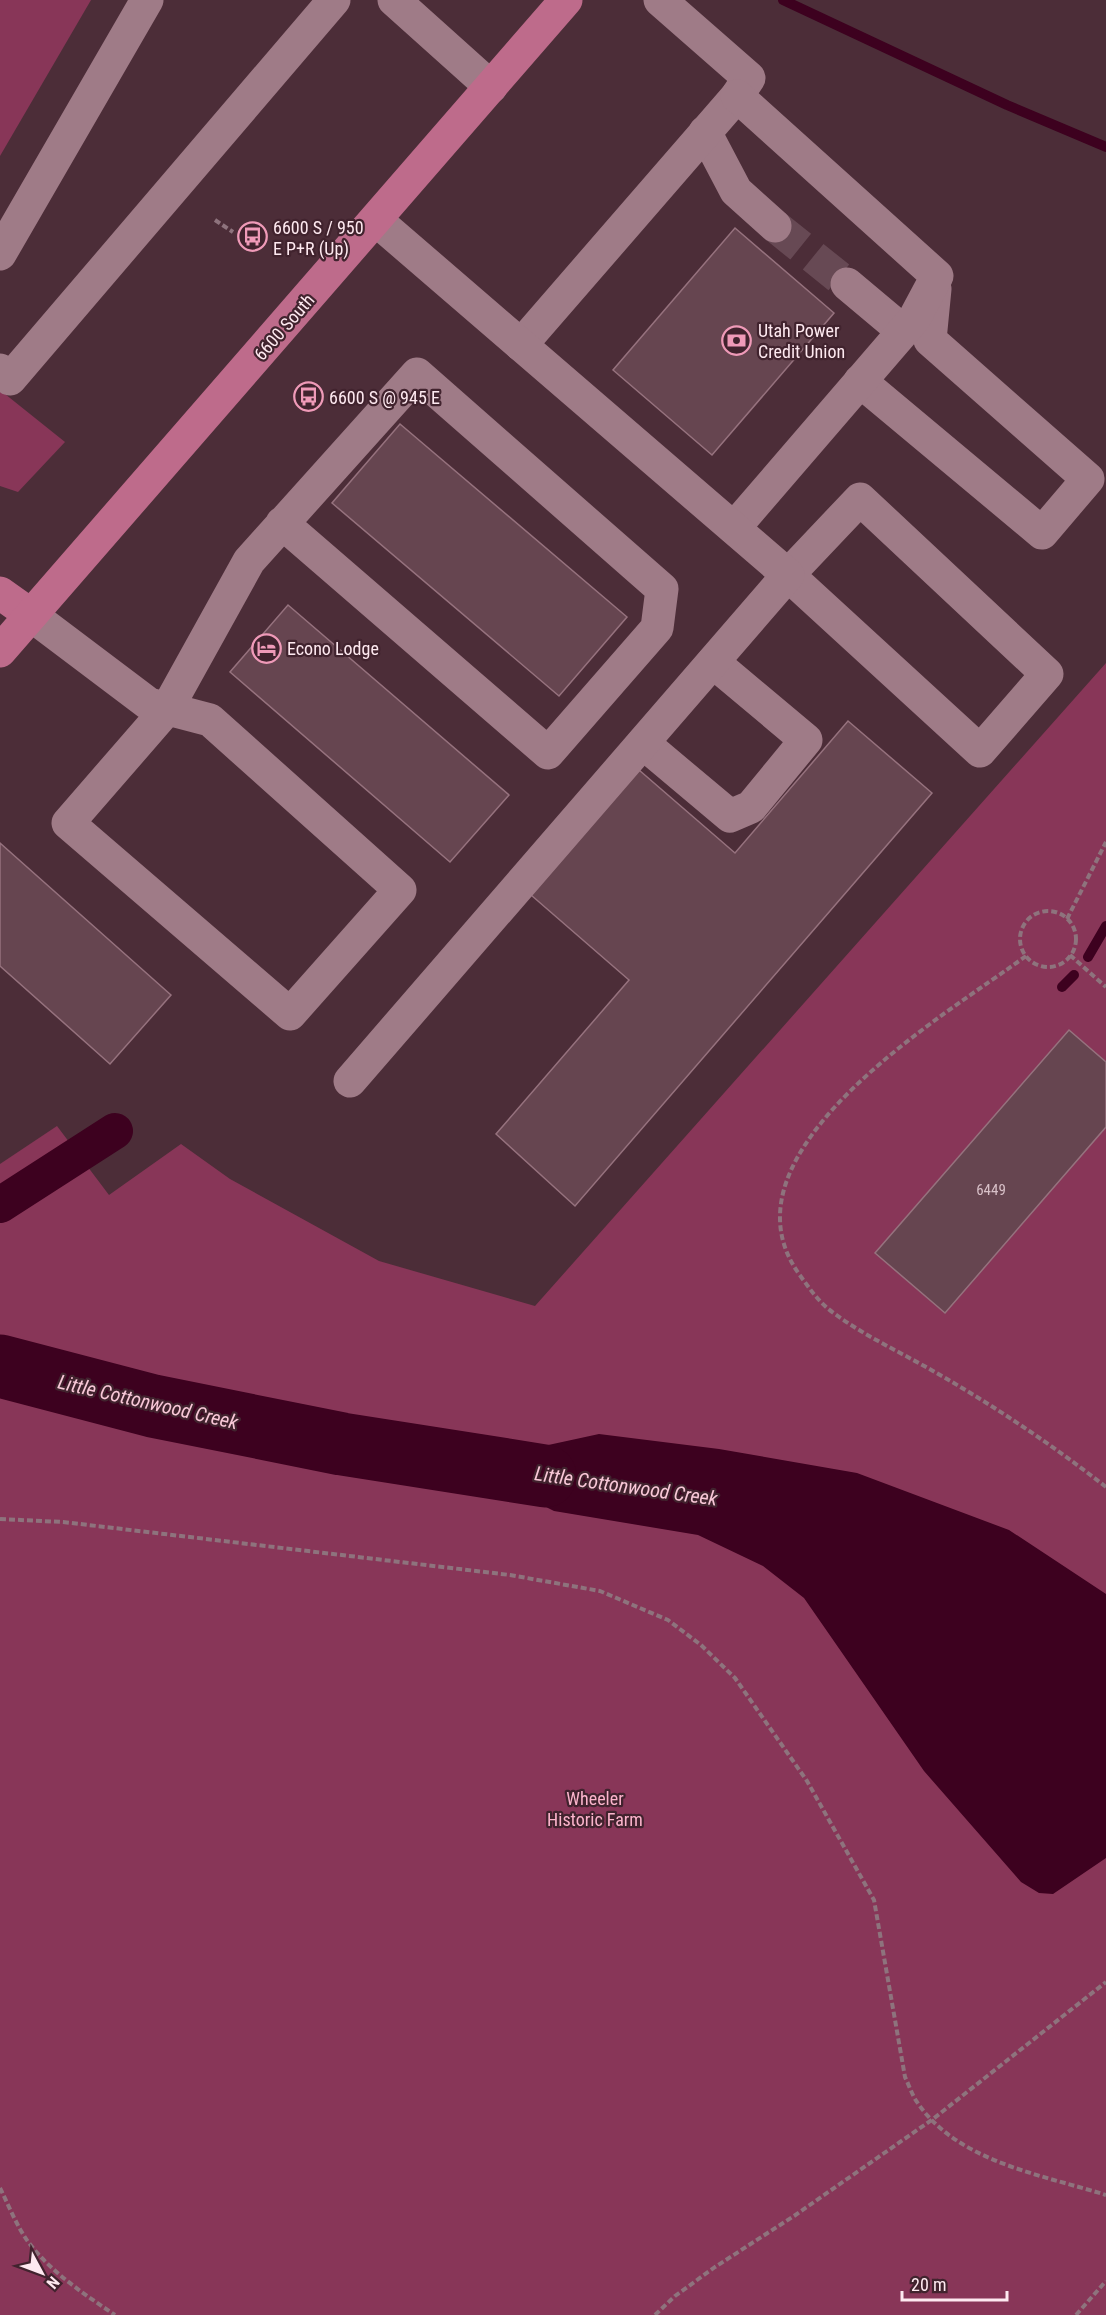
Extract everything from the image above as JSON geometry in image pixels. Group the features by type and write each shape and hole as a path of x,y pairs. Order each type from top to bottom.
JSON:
{"main road":[{"name":"6600 South","path":"0,651 566,0"},
{"path":"0,593 31,615"}],"lane":[{"path":"0,254 147,0"},
{"path":"0,370 10,379 334,0"},
{"path":"394,0 491,87"},
{"path":"521,345 737,96 749,78 660,0"},
{"path":"737,96 937,276"},
{"path":"705,132 736,191 775,226"},
{"path":"350,1081 788,575 860,499 1047,674 980,751 788,575 376,220"},
{"path":"734,528 914,319 937,276"},
{"path":"860,381 1042,533 1088,478 930,340 937,276"},
{"path":"847,284 903,331"},
{"path":"31,615 149,704 167,709 210,720 400,890 290,1014 68,823 167,709 249,561 282,524 417,374 662,589 657,628 548,753 282,524"},
{"path":"643,743 730,816 751,807 806,740 713,662"}],"path":[{"path":"215,220 233,232"},
{"path":"1067,918 1106,842"},
{"path":"1046,910 1055,911 1067,918 1076,938 1070,955 1063,962 1045,966 1036,964 1026,956 1020,942 1020,933 1029,917 1046,910"},
{"path":"1070,955 1106,987"},
{"path":"1026,956 894,1051 806,1141 786,1181 780,1222 784,1247 793,1266 818,1300 834,1314 935,1372 1066,1455 1106,1487"},
{"path":"0,1519 63,1522 510,1575 600,1591 668,1620 701,1645 735,1678 807,1781 873,1900 905,2077 918,2103 947,2133 986,2157 1106,2195"},
{"path":"654,2315 715,2267 794,2216 933,2119 1106,1982"},
{"path":"0,2188 27,2241 40,2256 83,2293 115,2315"},
{"path":"1076,2315 1106,2282"}],"green space":[{"path":"0,0 91,0 0,156"},
{"path":"0,390 65,442 18,492 0,486"},
{"name":"Wheeler Historic Farm","path":"1106,663 1106,2315 0,2315 0,1164 57,1126 109,1195 181,1144 230,1179 379,1261 535,1306"}],"water":[{"path":"599,1434 719,1449 857,1473 1009,1530 1106,1594 1106,1858 1053,1894 1039,1893 1021,1882 924,1771 804,1598 763,1566 698,1535 554,1511 460,1464"}],"building":[{"path":"735,228 834,313 712,455 613,370"},
{"path":"400,424 627,617 559,696 332,503"},
{"path":"288,605 509,795 450,862 230,672"},
{"path":"848,721 932,793 575,1206 496,1134 629,980 531,895 639,770 735,853"},
{"path":"0,843 171,995 110,1064 0,966"},
{"path":"1069,1030 1106,1062 1106,1127 945,1313 875,1253"}],"waterway":[{"path":"783,0 1007,105 1106,147"},
{"path":"1088,957 1106,926"},
{"path":"1062,987 1074,975"},
{"path":"0,1205 115,1131"},
{"name":"Little Cottonwood Creek","path":"0,1366 153,1406 342,1444 545,1476"}],"tunnel":[{"path":"775,226 847,284"}],"place":[{"name":"6600 S / 950 E P+R (Up)","path":"252,237"},
{"name":"Utah Power Credit Union","path":"737,340"},
{"name":"6600 S @ 945 E","path":"308,397"},
{"name":"Econo Lodge","path":"266,648"}]}
